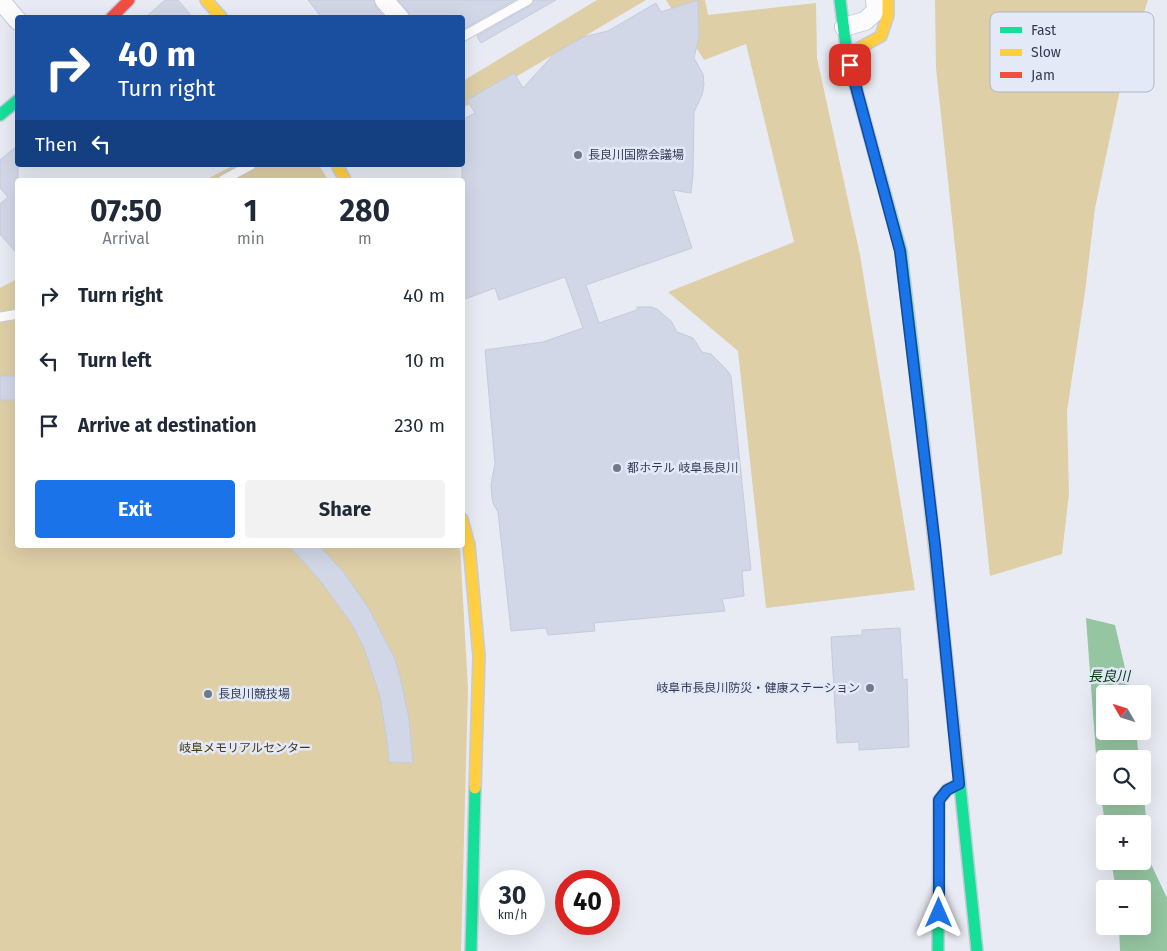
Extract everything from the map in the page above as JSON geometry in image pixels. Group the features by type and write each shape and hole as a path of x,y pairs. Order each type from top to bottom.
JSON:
{"street":[{"path":"0,0 15,18"},
{"path":"114,15 130,0"},
{"path":"206,0 219,15"},
{"path":"384,0 397,15"},
{"path":"840,0 847,55 900,251 935,545 977,951"},
{"path":"844,27 865,21 876,11 875,0"},
{"path":"847,55 881,36 888,15 888,0"},
{"path":"0,115 15,102"},
{"path":"465,530 469,545 479,656 471,951"},
{"path":"938,951 939,800 947,790 959,784"}],"lane":[{"path":"465,35 528,0"},
{"path":"227,178 247,167"},
{"path":"0,317 15,314"}],"green space":[{"path":"597,0 646,0 465,107 465,80"},
{"path":"666,0 705,0 708,15 816,3 817,58 860,255 915,590 766,608 738,351 668,292 794,242 746,44 704,60"},
{"path":"935,0 1148,0 1144,12 990,12 990,92 1120,92 1095,208 1085,292 1067,411 1069,494 1062,554 990,576 936,68"},
{"path":"230,167 320,167 327,178 209,178"},
{"name":"岐阜メモリアルセンター","path":"15,280 15,548 460,548 468,690 461,951 0,951 0,288"}],"water":[{"name":"長良川","path":"1086,618 1115,625 1129,685 1096,685 1096,740 1137,740 1138,750 1096,750 1096,754"},
{"path":"1102,805 1145,805 1146,815 1104,815"},
{"path":"1151,864 1167,898 1167,951 1120,951 1119,935 1151,935 1151,880 1114,880 1113,870 1151,870"}],"building":[{"path":"165,0 178,0 190,15 148,15"},
{"path":"308,0 374,0 376,7 383,15 320,15"},
{"path":"398,0 515,0 465,28 465,15 409,15"},
{"path":"534,0 556,0 481,43 477,36 531,5"},
{"path":"698,0 699,37 694,58 703,74 704,85 702,95 694,112 691,193 673,190 692,248 586,285 599,323 637,310 637,307 657,309 671,321 677,332 693,338 702,352 711,354 731,376 751,570 742,571 744,596 722,599 725,611 594,623 595,631 548,635 546,628 511,631 498,512 492,497 491,484 495,464 485,350 543,342 583,328 565,277 499,300 495,288 465,299 465,178 462,178 462,167 465,167 465,118 475,113 467,100 514,73 523,88 555,53 583,37 608,31 656,3 661,12"},
{"path":"15,148 15,167 18,167 18,178 15,178 15,252 0,234 0,204 8,197 0,188 0,160"},
{"path":"0,376 15,376 15,400 0,400"},
{"path":"291,548 322,548 345,574 369,609 395,659 409,718 413,763 389,762 380,697 364,648 351,623 319,579"},
{"name":"岐阜市長良川防災・健康ステーション","path":"900,628 903,680 907,679 909,747 859,750 859,742 837,743 831,637 862,635 862,630"}],"traffic: fast":[{"path":"840,0 847,55 901,251 922,429"},
{"path":"0,115 15,102"},
{"path":"958,766 977,951"},
{"path":"938,951 939,800 947,790 959,784"},
{"path":"471,951 475,788"}],"traffic: slow":[{"path":"206,0 219,15"},
{"path":"847,55 881,36 888,15 888,0"},
{"path":"338,167 344,178"},
{"path":"922,429 958,766"},
{"path":"465,530 469,545 479,656 475,788"}],"traffic: jam":[{"path":"114,15 129,0"}],"place":[{"name":"長良川国際会議場","path":"578,155"},
{"name":"都ホテル 岐阜長良川","path":"617,468"},
{"name":"岐阜市長良川防災・健康ステーション","path":"870,688"},
{"name":"長良川競技場","path":"208,694"}],"route":[{"path":"850,65 900,251 935,545 959,784 947,790 939,800 939,913"}]}
